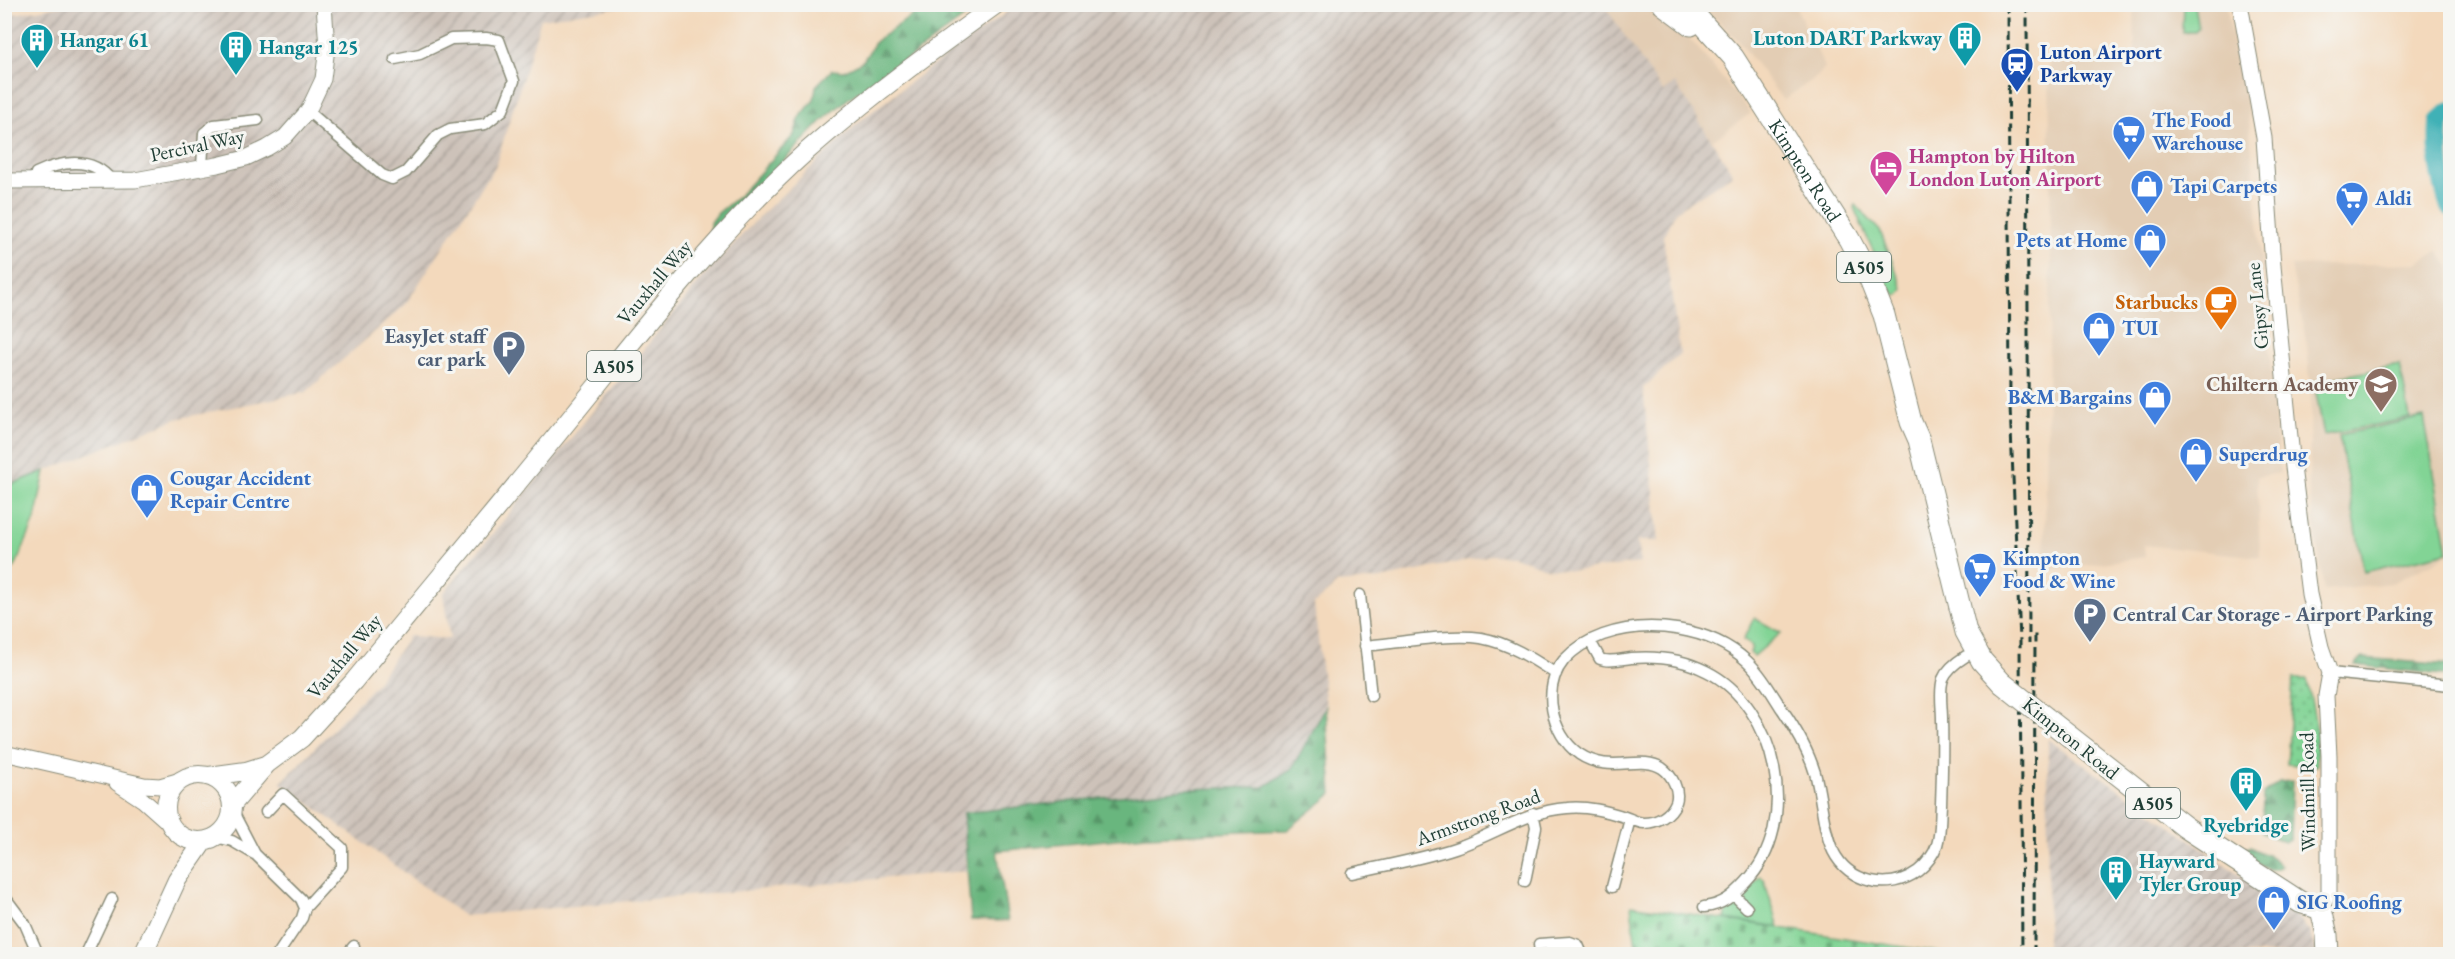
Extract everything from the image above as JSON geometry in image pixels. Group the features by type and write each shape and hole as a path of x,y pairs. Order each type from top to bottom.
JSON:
{"highway":[{"name":"Kimpton Road","path":"1663,4 1689,24 1711,34"},
{"name":"Kimpton Road","path":"1682,4 1733,57 1849,238 1868,275 1884,315 1911,422 1919,440 1966,632 1982,661 2002,683 2185,827 2300,902 2321,909"},
{"name":"Kimpton Road","path":"1911,422 1907,441 1958,635 1966,656 1989,679 2002,683"},
{"path":"2321,909 2327,935 2328,954"}],"main road":[{"name":"Percival Way","path":"4,181 135,180 246,158 267,148 285,137 308,111 323,79 327,48 324,4"},
{"name":"Vauxhall Way","path":"232,807 267,765 302,738 348,688 696,266 757,200 806,152 858,107 997,4"},
{"name":"Gipsy Lane","path":"2240,4 2264,138 2273,266 2293,467 2309,594 2316,629 2330,674"},
{"name":"Windmill Road","path":"2321,909 2329,892 2329,756 2326,696 2330,674"},
{"path":"4,753 110,778 160,786 192,776 208,776 225,788 232,807 230,818 223,831 210,839 177,879 143,954"},
{"name":"Vauxhall Way","path":"208,776 246,771 267,765"},
{"path":"110,778 143,800 190,840 210,839"},
{"path":"177,879 180,855 166,807 168,795 181,780"}],"street":[{"path":"308,111 382,175 392,179 406,172 438,135 450,129 485,124 503,110 514,81 499,40 451,39 420,54 395,59"},
{"path":"202,167 204,133 214,124 258,120"},
{"path":"1360,595 1371,696"},
{"path":"1365,646 1479,638 1514,649 1556,674 1562,662 1574,651 1590,641 1623,629 1664,628 1693,633 1712,640 1744,658 1756,670 1797,731 1815,773 1827,833 1834,851 1850,871 1860,878 1881,882 1894,881 1920,870 1937,845 1943,769 1943,680 1957,662 1966,656"},
{"path":"1590,641 1600,658 1604,660 1672,659 1706,670 1738,694 1756,718 1769,750 1775,786 1776,820 1767,854 1752,876 1734,895 1723,902 1704,907"},
{"name":"Armstrong Road","path":"1352,873 1452,849 1533,813 1554,809 1589,807 1643,823 1660,820 1668,813 1676,802 1677,793 1674,780 1659,766 1647,763 1615,765 1594,762 1568,745 1559,733 1553,714 1551,694 1556,674"},
{"path":"2330,674 2451,685"},
{"path":"266,812 283,794 342,848 342,867 305,908 302,918 278,954"},
{"path":"232,807 255,854"},
{"path":"1525,881 1536,827 1533,813"},
{"path":"1612,887 1630,819"},
{"path":"210,839 232,841 255,854 301,899 305,908"},
{"path":"1734,895 1747,908"},
{"path":"4,896 26,924 38,954"},
{"path":"87,954 112,899"},
{"path":"1540,954 1539,944 1570,942 1578,945 1582,954"}],"shaded area":[{"path":"68,4 634,5 541,19 495,167 405,305 306,392 176,419 5,487 5,16"},
{"path":"1708,4 1795,5 1825,67 1818,76 1783,100 1738,40 1705,8"},
{"path":"1017,5 1604,5 1663,92 1675,83 1733,174 1676,211 1663,236 1680,354 1643,388 1659,541 1637,541 1640,563 1573,571 1546,568 1513,556 1491,555 1381,579 1338,583 1314,604 1326,707 1291,770 1264,787 963,813 966,871 464,916 281,783 375,685 409,636 450,639 443,594 709,270 761,215 860,121"},
{"path":"1604,5 1648,5 1686,34 1751,113 1712,141 1675,84 1663,92"},
{"path":"2226,5 2248,109 2280,473 2257,477 2260,557 2144,545 2145,557 2044,571 2051,258 2049,56 2135,53 2134,6"},
{"name":"Chiltern Academy","path":"2438,251 2450,267 2450,554 2392,583 2324,590 2309,487 2311,391 2307,345 2291,266 2418,263"},
{"path":"2048,739 2254,885 2292,909 2310,933 2316,954 2047,954"}],"green space":[{"path":"927,5 981,5 916,53 849,98 823,120 711,236 710,224 718,213 740,195 794,135 800,117 814,100 816,86 832,70 844,71 863,61 876,41"},
{"path":"2183,5 2194,5 2198,28 2195,32 2182,32"},
{"path":"1855,204 1880,231 1903,289 1900,294 1896,295 1891,291 1854,208"},
{"path":"2400,365 2410,418 2324,435 2314,382"},
{"path":"2424,417 2448,552 2364,572 2339,435"},
{"path":"45,471 35,520 15,567 5,574 5,487"},
{"path":"1754,618 1781,633 1754,656 1750,653 1752,646 1743,640"},
{"path":"2362,658 2450,665 2450,676 2355,665"},
{"path":"2293,679 2307,679 2317,730 2317,766 2287,764"},
{"path":"1326,707 1332,794 1287,830 1146,836 997,851 1008,921 971,920 963,813 1185,789 1264,787 1291,770"},
{"path":"2292,781 2290,840 2285,842 2262,833 2263,794 2279,782"},
{"path":"2250,847 2271,857 2281,866 2271,869 2256,863 2243,853 2245,848"},
{"path":"1760,876 1764,880 1779,927 1725,919 1727,908 1734,904 1738,906 1747,902 1744,895"},
{"path":"1631,905 1949,954 1637,954"}],"waterway":[{"path":"2450,112 2439,122 2438,145 2444,186 2450,207"}],"railway":[{"path":"2008,4 2010,406 2020,641 2022,954"},
{"path":"2027,4 2029,643"},
{"path":"2034,954 2035,631"}],"place":[{"name":"Luton DART Parkway","path":"1965,67"},
{"name":"Hangar 61","path":"37,69"},
{"name":"Hangar 125","path":"236,76"},
{"name":"Luton Airport Parkway","path":"2017,93"},
{"name":"The Food Warehouse","path":"2129,161"},
{"name":"Hampton by Hilton London Luton Airport","path":"1886,196"},
{"name":"Tapi Carpets","path":"2147,215"},
{"name":"Aldi","path":"2352,227"},
{"name":"Pets at Home","path":"2150,269"},
{"name":"Starbucks","path":"2221,331"},
{"name":"TUI","path":"2099,357"},
{"name":"EasyJet staff car park","path":"509,376"},
{"name":"Chiltern Academy","path":"2381,413"},
{"name":"B&M Bargains","path":"2155,426"},
{"name":"Superdrug","path":"2196,483"},
{"name":"Cougar Accident Repair Centre","path":"147,519"},
{"name":"Kimpton Food & Wine","path":"1980,598"},
{"name":"Central Car Storage - Airport Parking","path":"2090,643"},
{"name":"Ryebridge","path":"2246,812"},
{"name":"Hayward Tyler Group","path":"2116,901"},
{"name":"SIG Roofing","path":"2274,931"}]}
